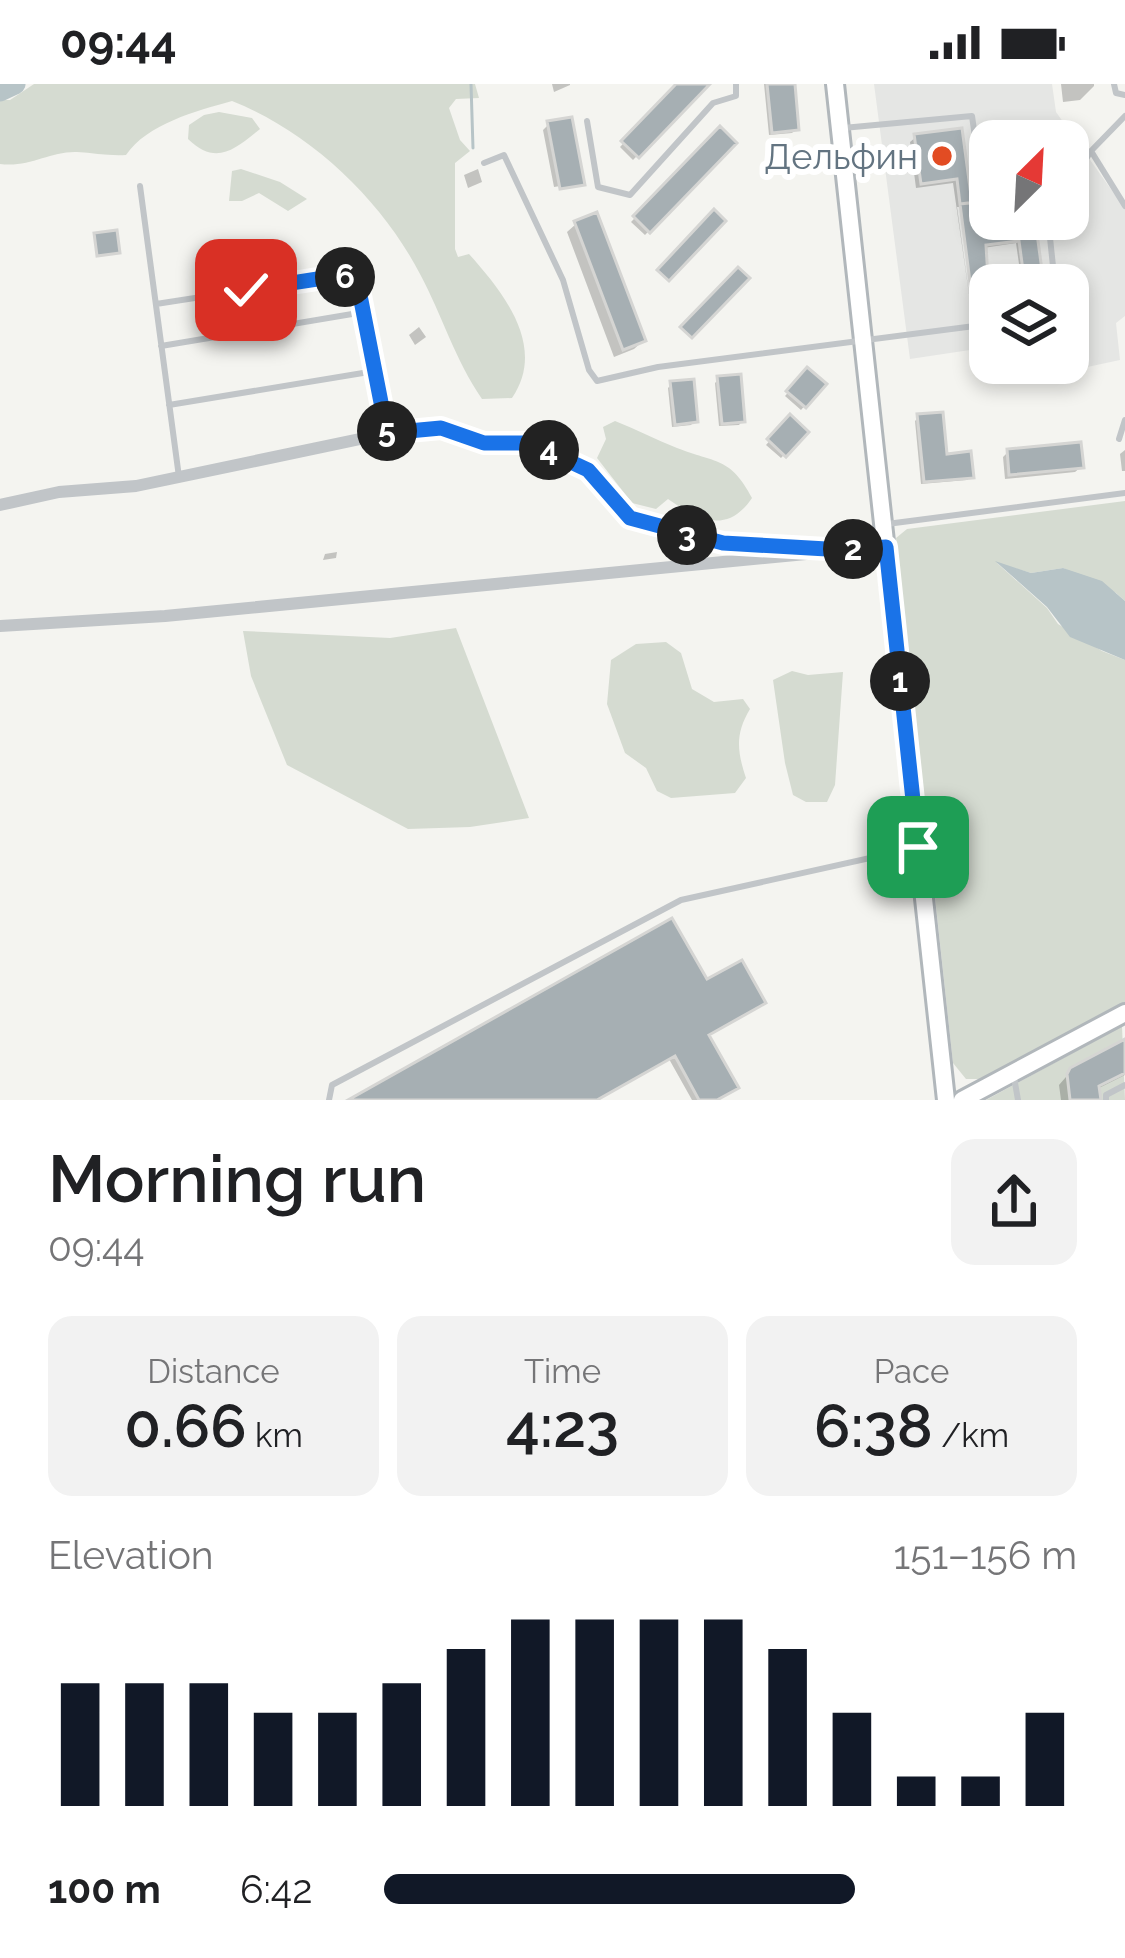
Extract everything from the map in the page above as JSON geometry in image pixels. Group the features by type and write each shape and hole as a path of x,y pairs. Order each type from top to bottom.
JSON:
{"main road":[{"path":"835,84 946,1100"},
{"path":"962,1100 1125,1013"}],"street":[{"path":"0,505 59,492 136,486 387,433 441,428 484,443 530,443 588,470 630,518 644,524 723,543 844,550"},
{"path":"0,626 189,614 886,547"}],"lane":[{"path":"587,121 598,187 630,195 713,103 736,96 736,84"},
{"path":"1114,84 1116,93 1125,94"},
{"path":"840,129 972,116 973,120"},
{"path":"1089,154 1125,116"},
{"path":"1091,151 1125,206"},
{"path":"484,163 504,155 563,280 597,381 658,367 969,327"},
{"path":"140,186 179,477"},
{"path":"156,304 337,276 357,280 387,433"},
{"path":"161,346 364,312"},
{"path":"169,404 375,371"},
{"path":"1119,440 1125,420"},
{"path":"883,524 1125,493"},
{"path":"329,1100 332,1085 681,900 918,847"},
{"path":"1013,1074 1018,1100"},
{"path":"1106,1100 1106,1095 1125,1085"}],"shaded area":[{"path":"34,84 475,84 479,98 456,99 449,108 460,140 470,151 455,163 455,249 458,257 469,254 482,269 517,322 525,359 512,398 482,399 404,246 341,171 289,131 232,101 159,127 126,155 67,152 0,164 0,100 10,100"},
{"path":"874,84 1052,84 1062,120 969,120 969,240 1089,240 1089,158 1125,209 1125,316 1116,323 1120,360 1089,367 1089,264 969,264 969,350 910,359"},
{"path":"219,112 252,118 260,129 233,149 207,152 188,139 189,125"},
{"path":"241,169 280,182 307,199 288,211 259,193 229,201 232,171"},
{"path":"615,421 721,463 737,475 752,498 733,517 722,520 701,518 668,499 656,509 632,503 597,458 606,439 603,427"},
{"path":"1125,501 1125,601 1063,568 1031,573 997,563 1058,624 1125,660 1125,1003 988,1079 966,1079 953,1063 896,538 907,529"},
{"path":"995,561 1031,573 1063,568 1102,581 1125,601 1125,660 1070,637 1047,607"},
{"path":"456,628 529,818 470,827 408,829 287,765 251,676 243,631 390,638"},
{"path":"666,642 681,653 692,689 714,702 743,699 750,709 739,743 746,778 735,793 671,798 657,791 646,768 625,753 607,704 611,660 636,644"},
{"path":"792,671 808,675 843,672 835,785 827,802 806,802 793,795 773,680"},
{"path":"1122,1026 1125,1100 986,1100"}],"building":[{"path":"676,84 710,84 639,158 621,141"},
{"path":"767,84 795,84 799,130 772,133"},
{"path":"572,117 585,185 560,189 547,121"},
{"path":"720,126 737,143 650,233 633,216"},
{"name":"Дельфин","path":"962,128 969,203 960,204 957,179 921,184 914,134"},
{"path":"969,203 969,240 1038,240 1041,264 1022,264 1019,241 986,245 987,264 969,264 969,274 960,204"},
{"path":"714,209 726,221 669,281 657,270"},
{"path":"597,212 646,341 623,350 574,221"},
{"path":"117,230 120,253 97,256 94,233"},
{"path":"738,267 750,278 692,338 680,327"},
{"path":"807,367 827,384 806,408 786,391"},
{"path":"741,374 745,422 722,424 717,376"},
{"path":"694,379 698,422 675,425 670,381"},
{"path":"943,412 947,454 971,451 974,478 924,482 917,414"},
{"path":"790,414 809,432 786,457 767,439"},
{"path":"1081,442 1084,468 1009,475 1007,449"},
{"path":"672,918 707,979 742,960 766,1003 709,1035 739,1088 717,1100 699,1100 675,1056 597,1100 348,1100"},
{"path":"1125,1039 1125,1073 1099,1086 1101,1100 1070,1100 1070,1068"}],"waterway":[{"path":"0,91 15,84"},
{"path":"471,84 473,148"}],"place":[{"name":"Дельфин","path":"942,156"}],"route":[{"path":"246,290 337,276 357,280 387,433 441,428 484,443 530,443 588,470 630,518 723,543 844,550 886,547 918,847"}]}
